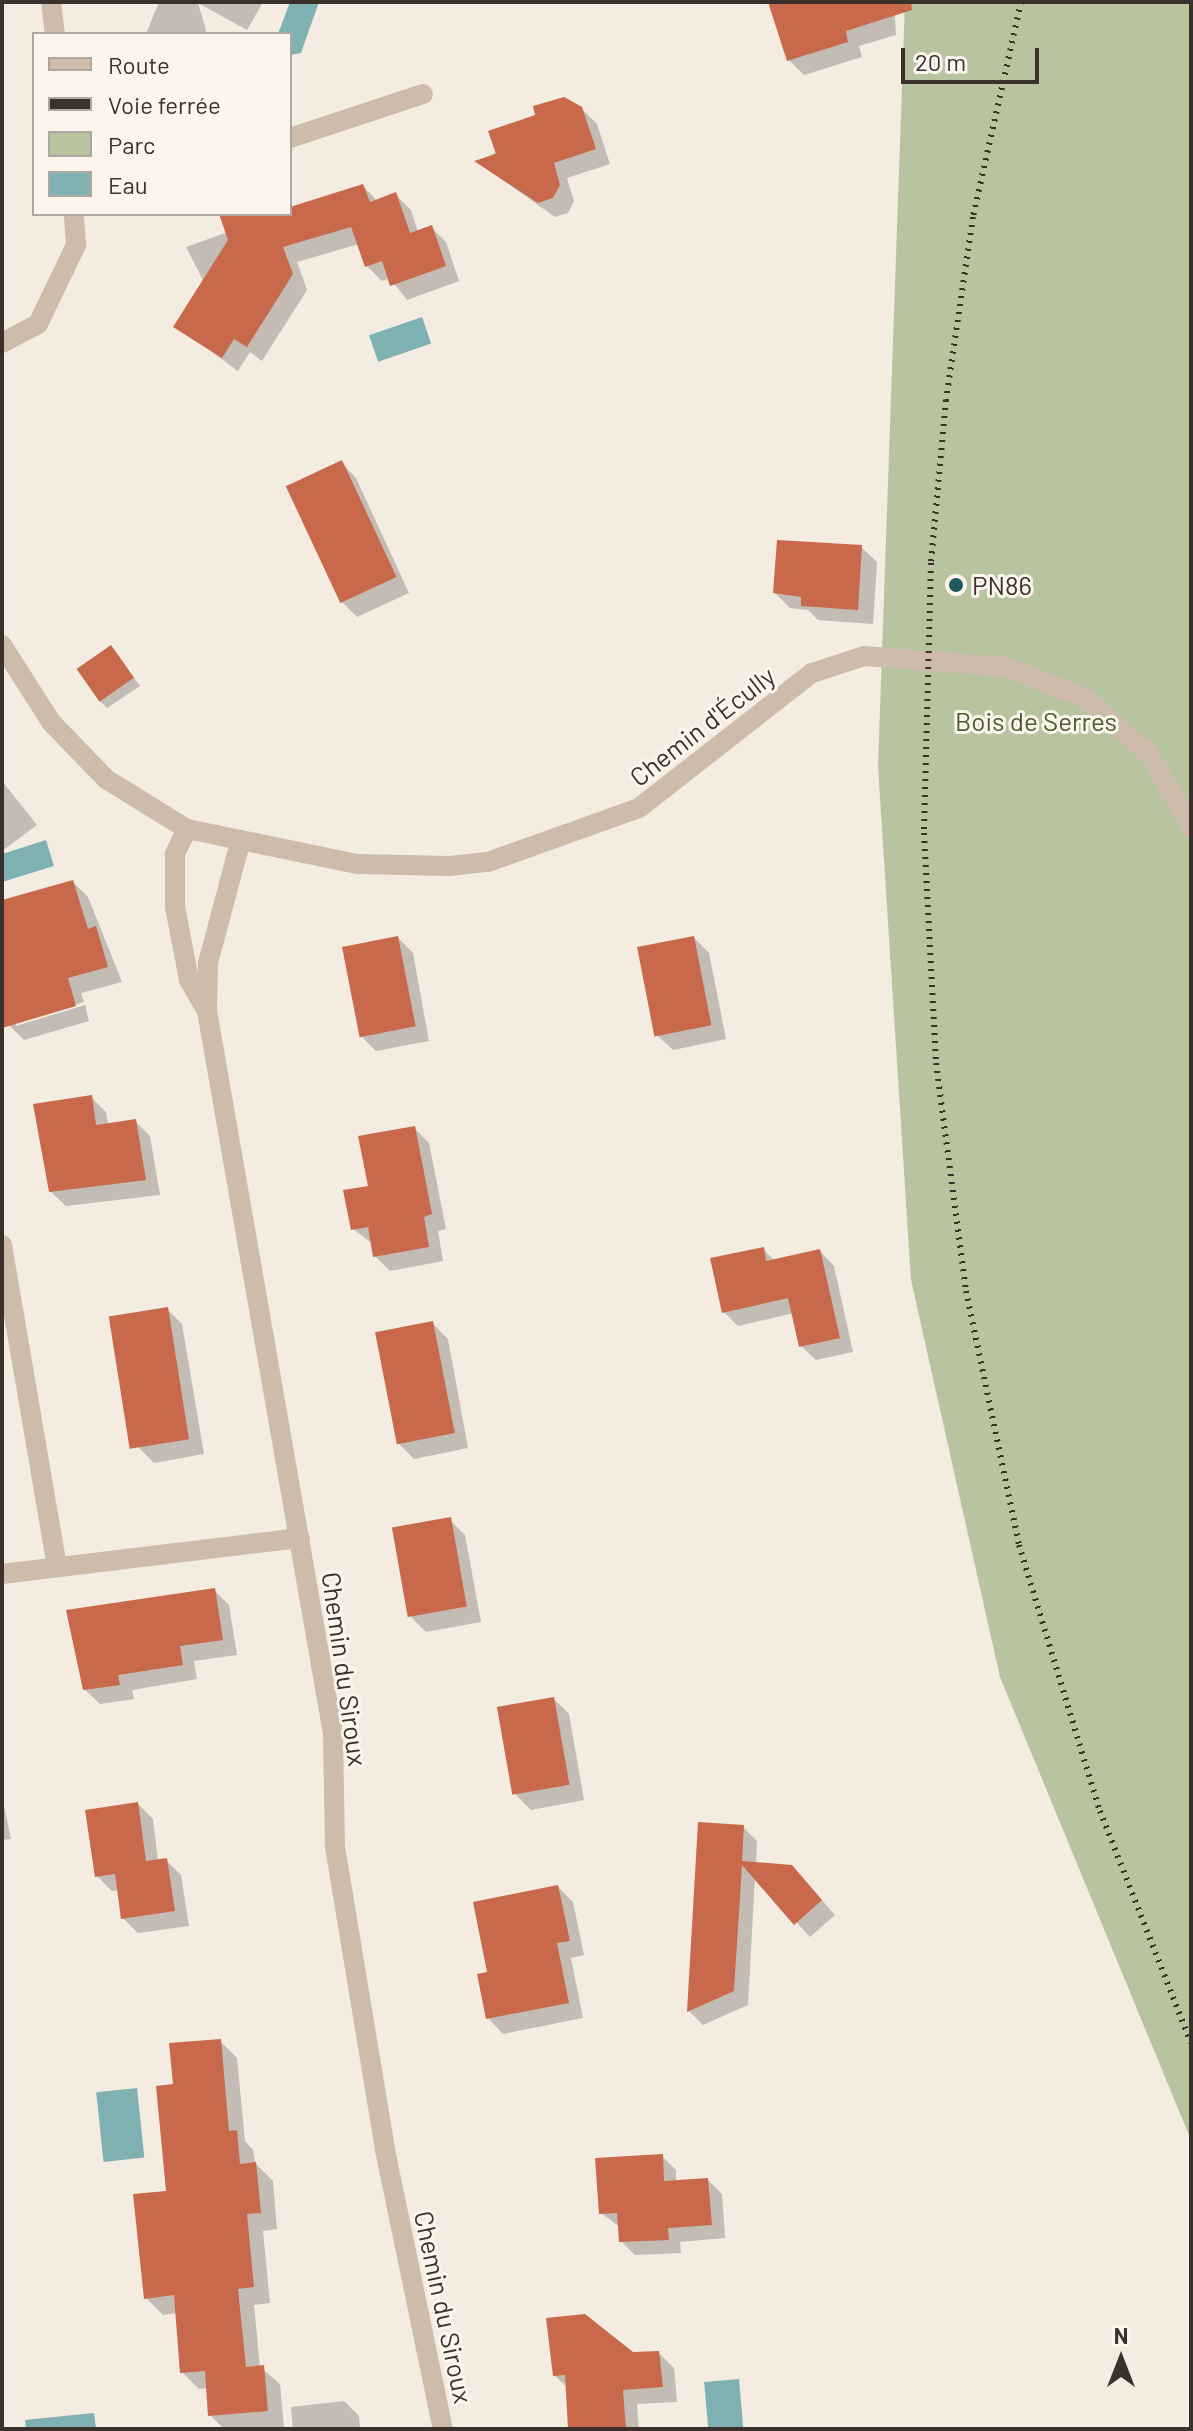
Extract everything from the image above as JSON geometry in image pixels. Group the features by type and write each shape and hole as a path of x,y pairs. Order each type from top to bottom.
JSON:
{"street":[{"path":"51,2 55,32"},
{"path":"292,137 423,94"},
{"path":"2,343 38,324 76,245 74,216"},
{"name":"Chemin d'Écully","path":"5,654 51,722 106,779 187,829 240,843 358,864 449,866 488,862 639,808 812,673 864,656 1006,667 1085,698 1150,755 1191,827"},
{"name":"Chemin du Siroux","path":"187,829 175,854 175,907 189,980 207,1011"},
{"name":"Chemin du Siroux","path":"240,843 208,963 207,1011 333,1734 335,1847 387,2161 443,2429"},
{"path":"2,1245 57,1567"},
{"path":"2,1574 300,1538"}],"green space":[{"name":"Bois de Serres","path":"905,2 1191,2 1191,2140 1000,1677 911,1280 878,766"}],"water":[{"path":"290,2 319,2 301,53 292,55 292,32 279,32"},
{"path":"422,317 431,343 378,362 369,335"},
{"path":"46,840 54,866 2,882 2,854"},
{"path":"137,2088 144,2158 104,2162 96,2092"},
{"path":"739,2379 743,2429 708,2429 704,2382"},
{"path":"94,2413 96,2429 26,2429 25,2420"}],"building":[{"path":"768,2 911,2 912,10 846,31 848,42 787,61"},
{"path":"564,97 582,107 596,149 554,163 560,185 553,198 538,203 474,161 496,154 488,131 535,115 533,106"},
{"path":"363,184 370,202 396,192 410,233 432,225 446,266 390,286 382,261 365,267 351,227 283,247 293,274 247,347 234,339 222,358 173,327 228,240 220,216 292,216 292,206"},
{"path":"342,460 397,577 340,603 286,486"},
{"path":"777,540 862,545 858,610 801,606 801,597 773,593"},
{"path":"111,645 134,678 100,702 77,669"},
{"path":"73,880 88,929 96,926 108,967 68,978 76,1006 2,1028 2,900"},
{"path":"398,936 416,1026 360,1037 342,947"},
{"path":"694,936 711,1025 654,1036 637,947"},
{"path":"92,1095 96,1125 136,1119 146,1180 49,1192 33,1104"},
{"path":"415,1126 432,1214 424,1217 429,1247 373,1257 368,1227 351,1230 343,1190 368,1186 358,1136"},
{"path":"764,1247 766,1261 820,1249 840,1338 799,1347 788,1298 722,1313 710,1258"},
{"path":"168,1307 189,1439 130,1449 109,1316"},
{"path":"433,1321 455,1433 397,1444 375,1332"},
{"path":"451,1517 467,1607 408,1617 392,1527"},
{"path":"215,1588 223,1640 180,1646 183,1665 118,1675 120,1685 83,1690 66,1610"},
{"path":"554,1697 569,1785 512,1795 497,1707"},
{"path":"138,1802 146,1861 167,1858 175,1911 121,1919 115,1874 95,1877 85,1810"},
{"path":"698,1822 744,1825 742,1861 792,1865 822,1900 794,1925 742,1865 734,1991 687,2012"},
{"path":"558,1885 570,1941 557,1943 569,2003 486,2019 477,1974 487,1972 473,1902"},
{"path":"221,2039 229,2131 237,2130 240,2164 256,2162 261,2213 247,2214 254,2287 238,2289 246,2367 264,2365 268,2411 208,2416 205,2371 180,2373 174,2295 144,2299 133,2194 166,2191 156,2086 173,2084 169,2043"},
{"path":"663,2154 664,2181 708,2178 712,2225 668,2228 669,2240 619,2242 617,2213 599,2214 595,2158"},
{"path":"585,2314 633,2352 659,2351 663,2387 623,2390 626,2429 568,2429 565,2375 553,2376 546,2318"}],"railway":[{"path":"1021,2 973,217 946,400 931,563 924,833 936,1063 966,1291 1019,1545 1100,1811 1191,2043"}],"place":[{"name":"PN86","path":"956,585"}]}
